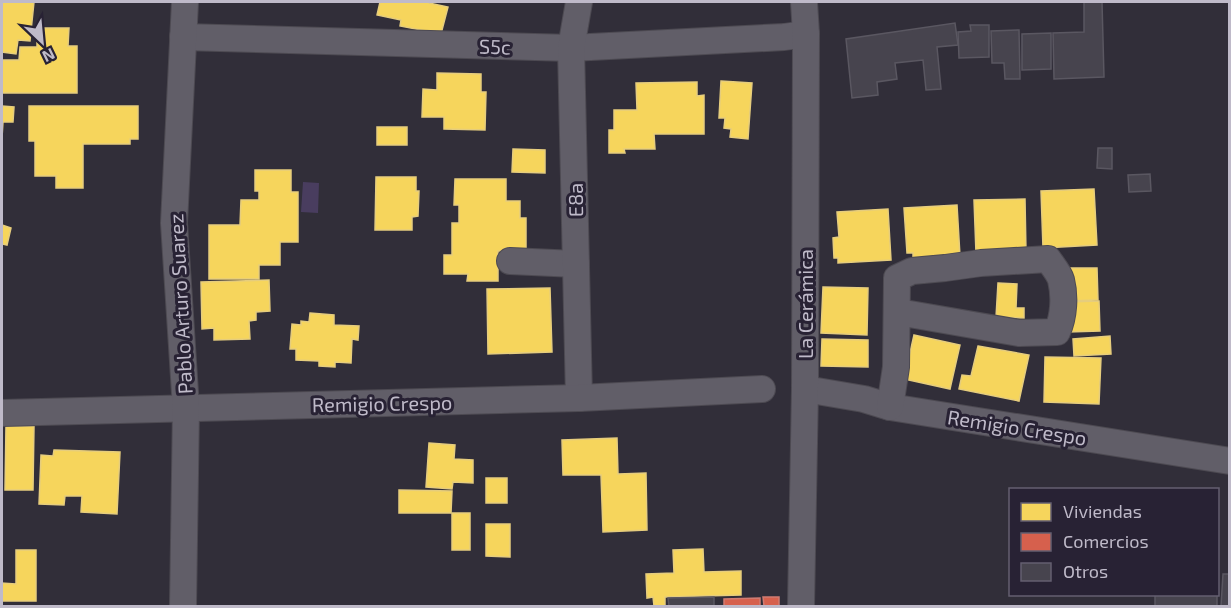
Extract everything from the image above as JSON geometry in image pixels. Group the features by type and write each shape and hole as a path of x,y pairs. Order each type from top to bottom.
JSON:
{"street":[{"name":"Pablo Arturo Suarez","path":"183,606 186,408 174,223 184,2"},
{"name":"E8a","path":"579,2 571,48 579,398"},
{"name":"La Cerámica","path":"801,606 805,389 806,34 804,2"},
{"name":"S5c","path":"183,37 571,48 806,34"},
{"path":"890,407 896,368 897,278 912,270 999,261 1048,259 1061,278 1064,308 1057,332 1019,333 897,312"},
{"path":"510,261 576,264"},
{"name":"Remigio Crespo","path":"2,413 579,398 762,389"},
{"name":"Remigio Crespo","path":"805,389 864,399 890,407 1230,461"}],"shaded area":[{"path":"303,182 319,183 318,213 301,212"}],"building: Viviendas":[{"path":"2,2 34,2 30,41 18,40 16,54 2,52"},
{"path":"380,2 429,2 448,7 441,34 400,26 401,20 377,15"},
{"path":"37,28 69,28 68,46 77,46 77,93 2,93 2,60 19,60 20,47 37,47"},
{"path":"437,73 481,74 481,92 486,92 485,130 444,129 444,117 422,117 423,89 437,90"},
{"path":"721,81 752,83 748,139 730,137 731,129 724,128 725,118 719,118"},
{"path":"697,82 697,96 704,95 704,134 654,134 655,149 624,149 625,153 609,153 609,130 614,130 614,110 637,110 636,83"},
{"path":"2,106 14,107 13,122 3,122 2,138"},
{"path":"29,106 138,106 138,139 130,139 130,144 83,144 83,188 56,188 56,176 35,176 35,141 29,141"},
{"path":"377,127 407,127 407,145 377,145"},
{"path":"513,149 545,150 545,173 512,172"},
{"path":"255,170 291,170 291,192 298,192 298,242 280,242 280,265 259,265 259,279 209,279 209,225 240,225 241,200 259,200 259,191 255,191"},
{"path":"376,177 416,177 416,191 419,191 418,216 412,217 412,230 375,230"},
{"path":"455,179 506,179 506,201 520,201 520,218 526,218 526,251 498,251 498,281 467,281 468,274 444,274 444,255 452,255 452,223 459,223 459,205 454,205"},
{"path":"1094,189 1097,245 1043,248 1041,191"},
{"path":"1025,199 1026,252 976,253 974,200"},
{"path":"957,205 960,256 913,259 913,253 907,253 904,208"},
{"path":"888,209 891,260 838,263 838,258 834,258 833,238 839,237 837,212"},
{"path":"2,225 11,228 7,245 2,244"},
{"path":"1067,268 1097,268 1098,300 1067,301"},
{"path":"269,280 270,311 256,312 256,320 249,321 250,339 214,340 214,328 202,329 201,282"},
{"path":"998,283 1017,284 1016,308 1024,308 1024,318 996,317"},
{"path":"823,287 868,288 867,335 821,333"},
{"path":"550,288 552,352 488,354 487,289"},
{"path":"1099,301 1100,331 1068,332 1067,302"},
{"path":"310,313 334,315 334,325 359,326 358,340 352,339 351,363 335,362 335,367 319,366 319,361 296,360 296,349 290,349 292,324 301,325 301,321 309,322"},
{"path":"914,335 960,345 950,389 904,379"},
{"path":"1110,336 1111,354 1074,356 1073,339"},
{"path":"822,339 868,340 868,367 821,366"},
{"path":"978,346 1029,355 1019,401 959,389 962,375 971,376"},
{"path":"1045,357 1101,358 1099,404 1044,402"},
{"path":"6,426 34,426 33,490 5,490"},
{"path":"617,438 618,474 646,473 647,530 603,532 601,475 563,475 562,440"},
{"path":"429,443 455,445 454,459 473,460 473,483 453,482 452,489 426,487"},
{"path":"54,450 120,452 117,514 81,512 82,496 65,496 64,505 39,504 41,455 53,456"},
{"path":"486,478 507,478 507,503 486,503"},
{"path":"399,490 452,491 451,513 399,513"},
{"path":"452,513 470,513 470,550 452,550"},
{"path":"486,524 510,524 510,557 486,556"},
{"path":"703,549 704,572 741,571 741,595 665,597 665,606 654,606 653,597 647,598 646,574 674,573 673,550"},
{"path":"16,550 36,550 36,601 2,601 2,583 16,584"}],"building: Comercios":[{"path":"763,597 779,597 779,606 764,606"},
{"path":"760,598 760,606 724,606 724,599"}],"building: Otros":[{"path":"1084,2 1102,2 1104,77 1054,79 1053,33 1084,32"},
{"path":"955,23 958,45 937,47 941,89 926,90 923,60 895,63 897,79 877,82 878,95 852,98 846,39"},
{"path":"970,25 989,25 989,57 959,58 958,32 971,31"},
{"path":"1019,30 1020,79 1005,79 1004,63 992,63 991,31"},
{"path":"1051,33 1051,69 1022,70 1022,34"},
{"path":"1098,148 1112,148 1112,169 1097,168"},
{"path":"1150,174 1151,191 1129,192 1128,175"},
{"path":"1223,574 1230,574 1230,606 1221,606"},
{"path":"1155,596 1217,596 1217,606 1155,606"},
{"path":"714,597 714,606 669,606 668,598"}]}
